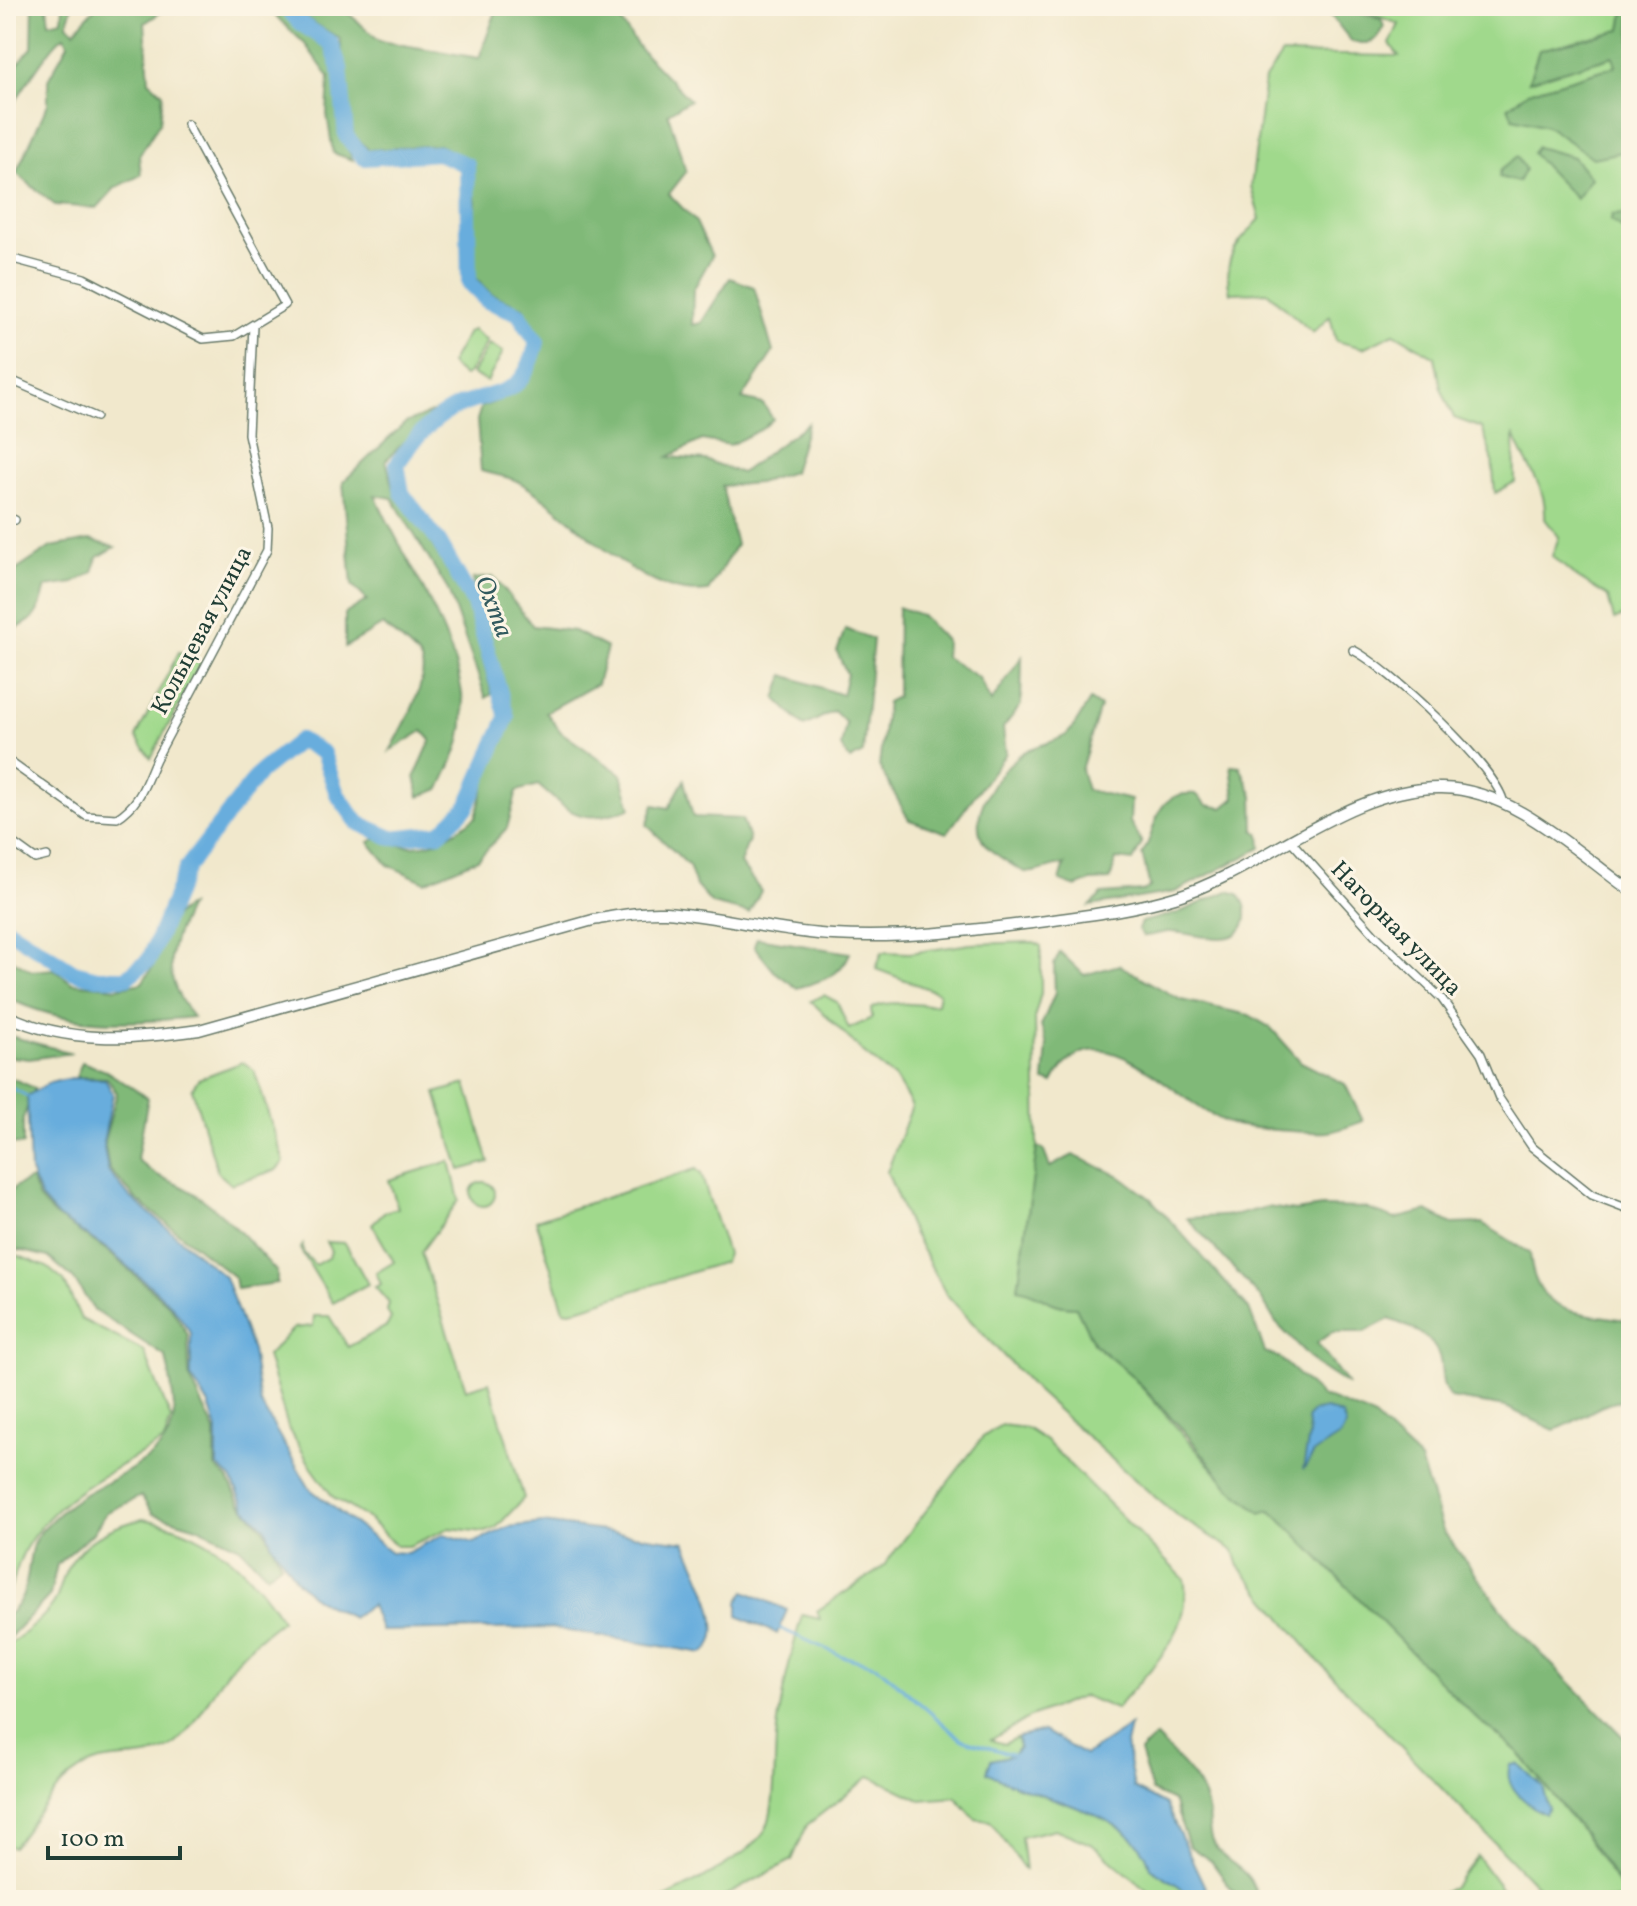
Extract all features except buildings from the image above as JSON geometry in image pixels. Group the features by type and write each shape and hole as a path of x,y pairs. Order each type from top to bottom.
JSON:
{"main road":[{"path":"6,1015 61,1034 98,1038 139,1039 199,1030 593,920 632,913 665,912 830,935 894,937 1049,920 1176,897 1401,791 1457,788 1504,804 1631,891"}],"street":[{"path":"6,257 84,278 203,339 234,336 285,305 187,124"},
{"name":"Кольцевая улица","path":"6,759 86,816 106,820 117,818 136,803 156,759 267,550 268,528 248,434 253,326"},
{"path":"6,378 96,417"},
{"path":"6,516 15,520"},
{"path":"1353,650 1458,737 1500,792 1504,804"},
{"path":"6,838 35,859 47,856"},
{"name":"Нагорная улица","path":"1291,841 1354,912 1442,999 1481,1054 1499,1098 1532,1147 1592,1195 1631,1210"}],"green space":[{"path":"33,6 47,6 49,23 62,20 63,6 72,6 67,24 74,31 97,6 170,6 145,23 149,81 163,93 160,122 139,156 141,175 115,188 97,208 55,205 16,173 48,104 48,80 68,44 65,36 52,48 6,116 10,79 32,48"},
{"path":"265,6 279,6 324,46 337,71 342,135 353,160 333,153 327,114 329,77 305,44"},
{"path":"294,6 340,6 380,41 479,58 498,6 610,6 640,49 690,100 668,113 686,172 669,194 696,222 712,256 693,290 692,325 701,323 730,278 754,287 773,352 742,399 763,404 773,419 762,429 730,445 702,440 668,457 705,460 741,473 808,423 793,472 758,483 722,486 736,545 708,591 682,590 656,582 632,569 517,481 481,471 477,420 481,407 503,398 521,384 535,367 543,344 523,307 491,294 476,278 471,234 476,202 467,159 439,145 369,150 353,135 340,39 306,18"},
{"path":"1336,6 1381,19 1384,27 1372,42 1352,42 1329,13"},
{"path":"1351,6 1625,6 1621,30 1539,50 1529,80 1614,56 1616,66 1528,92 1514,118 1547,126 1593,157 1631,150 1631,205 1627,214 1611,221 1631,235 1631,613 1614,620 1608,597 1575,576 1552,556 1559,537 1545,519 1543,495 1514,434 1515,482 1495,493 1492,458 1482,428 1454,418 1441,388 1435,357 1394,333 1363,348 1336,341 1330,316 1313,333 1267,292 1230,293 1228,269 1233,252 1260,219 1251,187 1265,79 1282,54 1399,56 1390,44 1399,24"},
{"path":"1625,6 1631,6 1631,150 1593,158 1547,126 1513,118 1508,107 1528,92 1616,66 1613,56 1529,81 1539,50 1621,30"},
{"path":"1537,147 1573,157 1591,178 1576,199 1532,153"},
{"path":"1517,157 1525,169 1518,182 1499,177 1501,169"},
{"path":"1631,205 1631,235 1611,221 1612,215 1627,214"},
{"path":"473,330 487,341 469,373 464,376 450,364 468,332"},
{"path":"489,344 503,352 487,382 472,374"},
{"path":"436,411 386,460 396,497 427,536 469,606 492,694 486,698 448,590 392,498 375,495 435,612 459,676 463,707 459,744 440,789 419,797 415,776 431,740 423,731 390,751 418,692 423,668 420,659 383,625 345,647 345,614 367,600 352,585 343,482 405,423"},
{"path":"90,540 115,547 97,558 93,572 74,583 46,587 34,617 6,633 6,577 51,547"},
{"path":"494,577 533,626 574,631 607,648 597,684 546,712 561,732 621,774 631,808 601,816 580,815 561,805 538,785 517,791 507,828 478,859 425,882 388,865 369,842 377,838 406,846 430,844 476,817 488,772 512,720 473,579"},
{"path":"898,607 921,615 946,641 945,657 979,678 991,702 1022,657 1021,705 1003,728 1006,753 947,833 909,820 879,766 887,702 897,697"},
{"path":"845,629 873,639 863,753 850,760 841,747 846,723 834,711 804,726 776,699 784,675 842,695 847,674 837,652"},
{"path":"179,652 201,663 151,758 136,737"},
{"path":"1090,700 1100,707 1081,770 1087,790 1131,800 1130,822 1142,843 1133,861 1116,859 1110,880 1091,881 1076,887 1060,881 1065,864 1033,872 1022,871 993,852 979,830 979,817 989,790 1007,767 1027,750 1066,735"},
{"path":"1231,765 1240,766 1253,796 1254,830 1260,835 1261,848 1175,892 1090,906 1102,894 1143,891 1150,887 1142,854 1158,814 1171,799 1181,795 1196,794 1207,805 1223,808 1235,798"},
{"path":"684,780 693,817 742,819 749,840 740,863 761,891 749,913 712,904 696,886 689,866 647,825 654,805 669,808"},
{"path":"1228,891 1238,894 1246,908 1242,929 1234,935 1213,938 1168,932 1143,936 1138,929 1141,922 1178,913"},
{"path":"189,906 176,936 171,963 176,989 193,1017 121,1022 74,1019 29,1007 6,997 6,956 32,971 54,969 72,983 117,988 142,983 155,963 170,922"},
{"path":"757,938 850,953 835,973 797,988 774,971 754,946"},
{"path":"1034,942 1041,946 1041,993 1035,1015 1037,1147 1018,1289 1058,1305 1076,1307 1094,1344 1130,1374 1229,1487 1279,1517 1474,1716 1517,1751 1582,1831 1628,1900 1550,1900 1319,1662 1239,1566 1234,1551 1176,1515 1126,1472 1037,1391 946,1294 908,1223 887,1172 912,1106 895,1078 866,1055 811,1001 824,995 837,1002 849,1029 872,1018 871,1009 878,1006 894,1003 937,1004 939,993 876,969 882,952 910,953 970,944"},
{"path":"1060,952 1084,975 1119,965 1181,1000 1249,1015 1271,1028 1301,1062 1345,1084 1363,1121 1328,1132 1231,1124 1210,1114 1139,1065 1115,1054 1092,1050 1071,1059 1053,1083 1044,1081 1047,1045 1041,1026 1055,993 1054,965"},
{"path":"6,1034 72,1053 29,1059 6,1056"},
{"path":"82,1062 106,1071 148,1098 137,1159 217,1211 277,1272 277,1283 236,1289 234,1277 136,1199 109,1169 104,1141 117,1093 107,1078 76,1077"},
{"path":"243,1062 254,1070 284,1162 276,1170 231,1184 218,1173 192,1089 198,1079"},
{"path":"6,1076 35,1088 23,1118 23,1145 6,1143"},
{"path":"466,1084 489,1162 460,1170 436,1093"},
{"path":"1037,1147 1043,1149 1050,1167 1073,1155 1118,1175 1151,1199 1249,1309 1265,1352 1280,1358 1321,1396 1373,1416 1420,1460 1443,1531 1517,1629 1631,1745 1631,1900 1582,1831 1517,1751 1474,1716 1279,1517 1270,1510 1261,1513 1229,1487 1185,1432 1130,1374 1094,1344 1076,1307 1058,1305 1018,1289"},
{"path":"450,1161 459,1200 421,1252 466,1389 489,1382 524,1498 496,1528 485,1532 449,1528 409,1546 396,1546 370,1520 333,1497 312,1468 288,1427 267,1356 294,1328 313,1326 314,1316 329,1316 348,1347 387,1326 391,1318 387,1311 389,1303 375,1287 381,1284 376,1273 394,1262 372,1224 384,1212 398,1208 389,1180"},
{"path":"696,1169 701,1174 727,1254 724,1262 571,1311 564,1310 536,1220"},
{"path":"31,1179 39,1199 54,1215 105,1249 170,1306 188,1335 189,1376 215,1431 215,1467 228,1479 240,1503 265,1530 281,1564 267,1575 240,1547 197,1527 153,1514 141,1496 107,1512 92,1534 57,1564 50,1595 6,1641 6,1616 22,1597 31,1552 39,1534 75,1501 153,1454 171,1428 174,1411 166,1357 94,1310 73,1278 48,1257 6,1247 6,1196 16,1186"},
{"path":"483,1182 492,1185 495,1194 492,1203 483,1206 474,1203 471,1194 474,1185"},
{"path":"1267,1207 1295,1211 1322,1207 1365,1208 1395,1219 1427,1211 1452,1224 1482,1223 1530,1253 1541,1290 1551,1301 1578,1312 1631,1321 1631,1400 1599,1407 1554,1430 1506,1407 1450,1398 1443,1382 1439,1356 1431,1342 1411,1328 1389,1319 1364,1332 1332,1332 1317,1343 1348,1385 1317,1365 1276,1323 1261,1298 1187,1218 1237,1215"},
{"path":"326,1242 345,1243 368,1284 333,1303 300,1249 303,1245 303,1252 315,1265 329,1257 331,1251"},
{"path":"6,1251 47,1267 64,1281 81,1319 144,1351 171,1419 164,1441 88,1485 39,1528 24,1552 6,1598"},
{"path":"1001,1425 1026,1428 1046,1441 1184,1579 1186,1598 1182,1616 1166,1650 1116,1709 1084,1696 1030,1717 991,1740 1004,1744 1018,1737 1019,1747 1013,1755 991,1760 987,1772 1006,1782 1082,1809 1127,1833 1142,1849 1150,1868 1179,1886 1192,1900 1159,1900 1093,1845 1055,1829 1021,1837 1025,1870 990,1821 975,1819 956,1797 920,1800 870,1776 807,1825 792,1860 718,1900 659,1900 730,1862 755,1843 768,1825 779,1715 802,1615 820,1619 817,1611 882,1568 983,1437"},
{"path":"143,1519 187,1532 224,1553 255,1583 282,1620 234,1663 191,1727 175,1744 154,1754 87,1766 55,1791 13,1847 6,1846 6,1647 46,1613 58,1595 67,1569 81,1550 99,1535"},
{"path":"1155,1737 1199,1786 1207,1806 1213,1843 1251,1881 1257,1900 1235,1900 1236,1895 1211,1861 1189,1846 1173,1801 1152,1791 1140,1752"},
{"path":"1477,1856 1503,1891 1432,1900 1454,1886"}],"water":[{"path":"71,1078 105,1079 113,1094 103,1142 108,1171 128,1195 225,1277 252,1350 260,1403 310,1489 391,1552 407,1553 444,1534 474,1543 508,1527 543,1523 685,1542 713,1616 711,1644 703,1653 550,1628 381,1631 371,1605 352,1618 314,1598 298,1582 272,1545 266,1528 246,1509 231,1478 217,1466 217,1430 209,1405 191,1377 191,1333 172,1306 155,1290 106,1248 58,1217 41,1198 30,1172 27,1096 49,1083"},
{"path":"1326,1409 1342,1415 1346,1426 1340,1436 1315,1452 1303,1470 1309,1435 1307,1419 1312,1412"},
{"path":"745,1591 787,1610 777,1634 738,1616 738,1602"},
{"path":"1130,1726 1126,1744 1134,1788 1166,1805 1211,1900 1192,1900 1179,1886 1150,1868 1142,1849 1127,1833 1106,1820 987,1772 991,1760 1013,1755 1019,1747 1018,1737 1044,1731 1085,1755"},
{"path":"1518,1764 1542,1786 1548,1808 1544,1814 1524,1800 1513,1787 1508,1773 1510,1765"}],"waterway":[{"name":"Охта","path":"6,928 74,972 97,978 126,978 149,960 187,867 260,772 300,740 323,753 337,794 358,823 392,838 440,833 467,807 507,717 474,604 439,542 402,493 397,464 417,438 441,415 511,388 519,382 532,360 537,342 518,313 487,301 469,283 467,165 438,153 364,158 346,136 340,68 331,43 300,23 285,6"},
{"path":"6,1085 27,1096"},
{"path":"779,1628 842,1656 877,1666 961,1739 1014,1755"}]}
